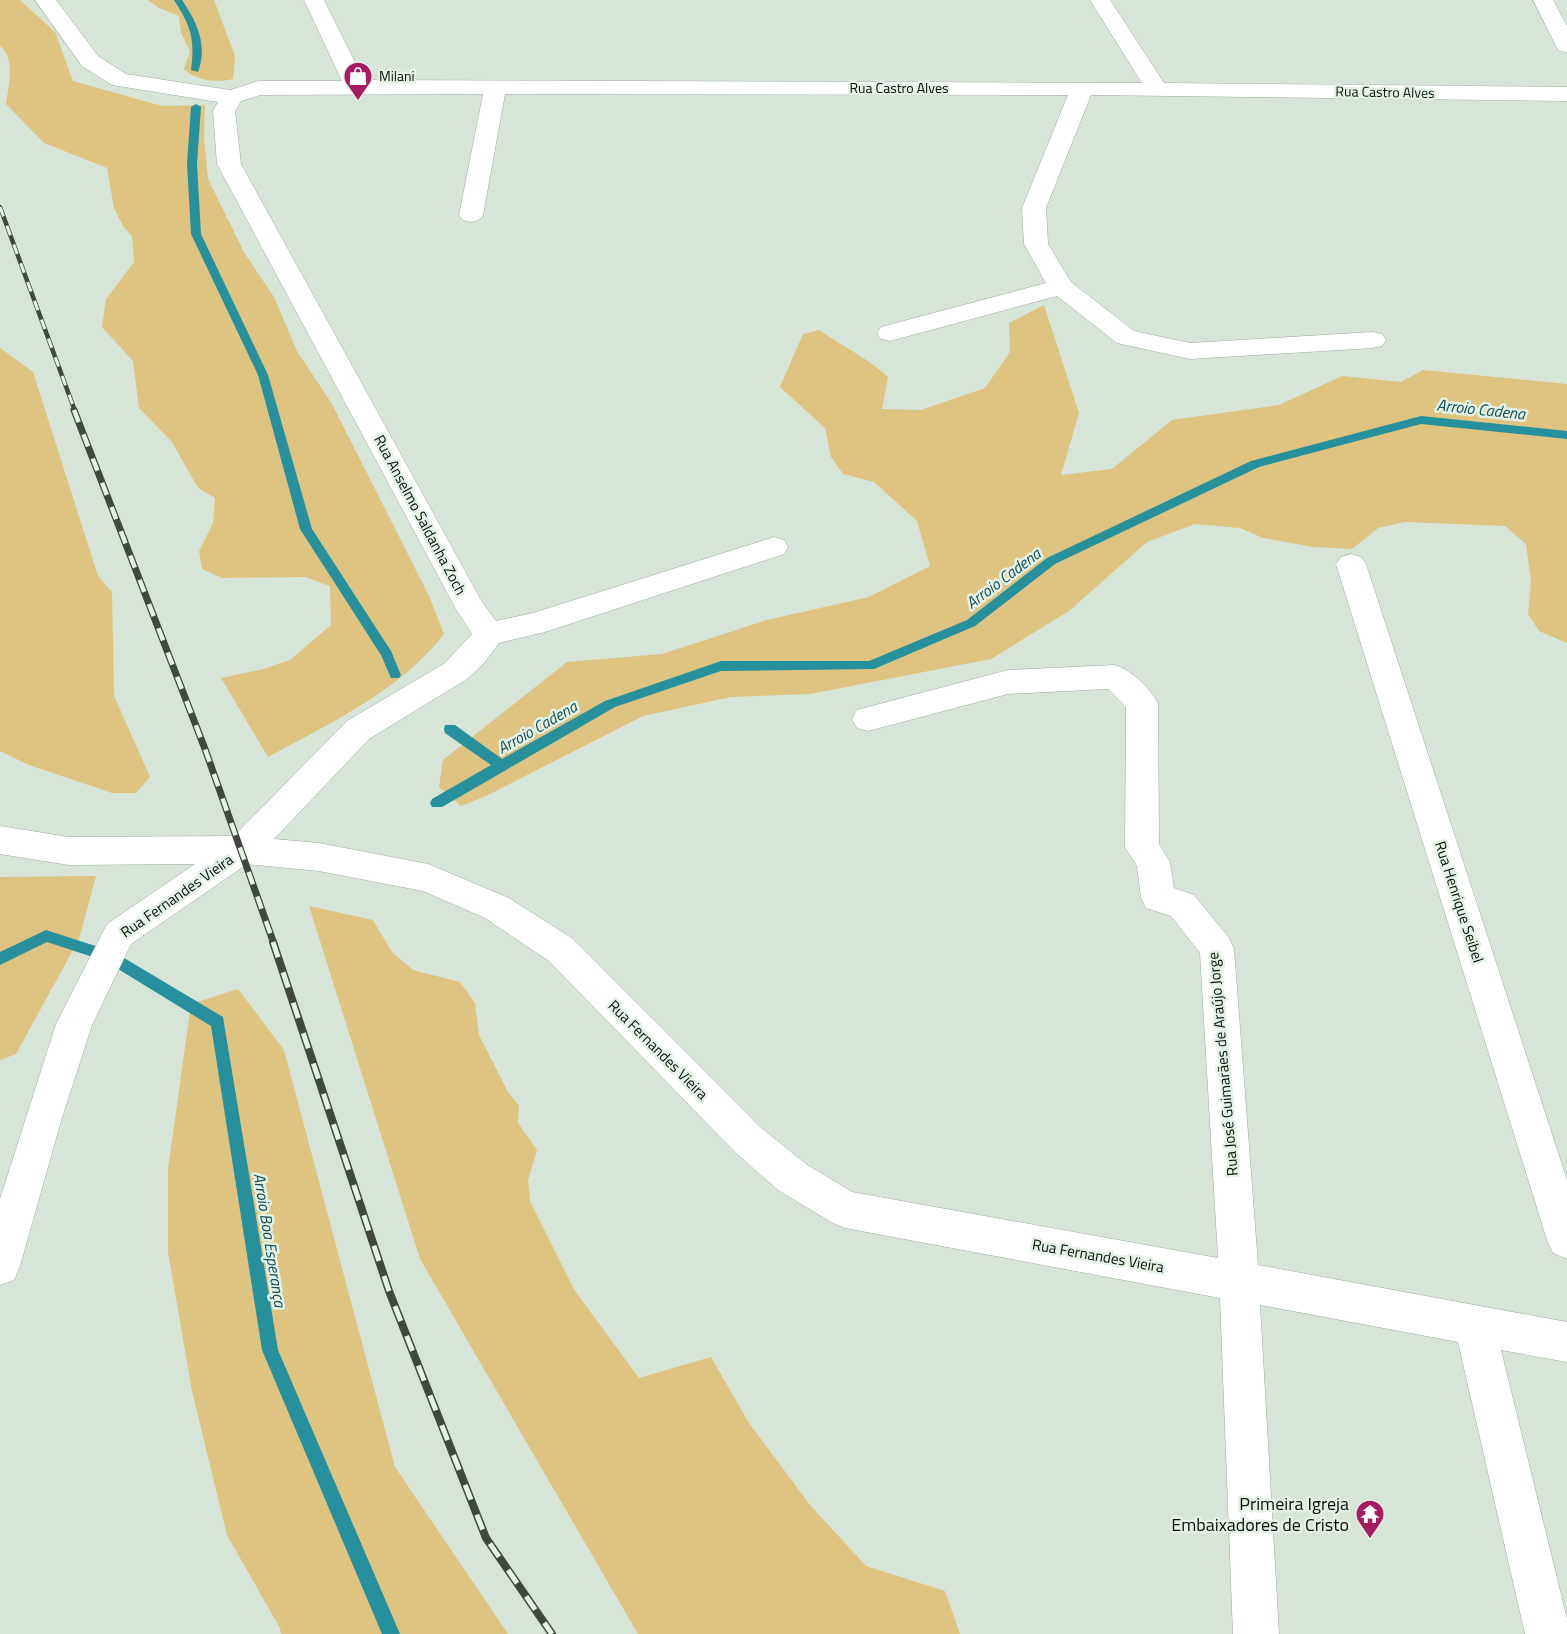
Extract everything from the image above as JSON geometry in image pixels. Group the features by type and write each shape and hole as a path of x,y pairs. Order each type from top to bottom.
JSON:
{"street":[{"path":"45,0 90,62 120,80 232,97"},
{"path":"314,0 356,87"},
{"path":"1100,0 1157,89"},
{"path":"1543,0 1567,46"},
{"name":"Rua Castro Alves","path":"232,97 258,88 356,87 1157,89 1567,94"},
{"path":"471,215 473,193 493,109 495,87"},
{"path":"1082,89 1034,208 1036,244 1061,287 1126,337 1190,351 1373,340"},
{"name":"Rua Anselmo Saldanha Zoch","path":"232,97 224,111 229,164 471,609 489,634"},
{"path":"890,333 1061,287"},
{"path":"0,840 69,851 243,850 358,730 456,670 474,654 489,634 534,624 774,547"},
{"name":"Rua Henrique Seibel","path":"1351,564 1567,1240"},
{"name":"Rua José Guimarães de Araújo Jorge","path":"868,719 1008,682 1115,677 1142,703 1142,847 1154,862 1158,898 1182,905 1217,950 1239,1281"},
{"name":"Rua Fernandes Vieira","path":"0,1266 42,1120 74,1024 119,934 243,850 319,857 428,878 497,908 561,950 748,1140 792,1177 845,1209 1567,1342"},
{"path":"1239,1281 1256,1634"},
{"path":"1474,1324 1548,1634"}],"shaded area":[{"path":"0,0 20,0 55,32 73,81 162,106 205,105 204,139 208,179 245,254 274,297 297,351 332,404 429,596 444,634 407,672 385,689 339,718 268,757 221,678 263,669 290,660 331,625 330,586 305,577 222,578 202,569 199,551 213,523 215,498 198,488 172,442 139,408 133,361 102,327 106,299 134,262 132,236 123,226 114,208 107,168 44,143 6,104 9,65 5,51 0,46"},
{"path":"148,0 214,0 235,56 233,79 207,80 184,69 190,51 181,33 179,16 159,8"},
{"path":"1044,305 1079,413 1061,475 1112,469 1172,420 1279,405 1342,376 1401,382 1423,370 1567,384 1567,643 1539,631 1528,614 1531,582 1526,544 1505,526 1405,522 1378,528 1352,549 1313,547 1263,538 1240,528 1195,524 1147,542 1069,611 991,659 810,694 731,697 643,716 486,796 461,806 439,787 443,760 567,662 662,654 767,620 869,597 930,566 917,521 874,482 843,474 831,457 825,428 780,387 803,334 819,330 888,377 882,409 921,410 985,388 1010,352 1009,323"},
{"path":"0,348 33,372 98,576 112,592 114,696 150,777 136,793 112,793 29,765 0,751"},
{"path":"96,876 79,939 16,1054 0,1060 0,877"},
{"path":"309,906 373,920 392,952 413,970 460,982 475,1003 479,1035 508,1092 519,1106 518,1123 537,1150 528,1180 530,1201 575,1291 639,1378 711,1357 749,1423 810,1505 866,1566 945,1591 960,1634 638,1634 420,1259"},
{"path":"238,989 284,1050 395,1467 508,1634 281,1634 280,1628 227,1535 192,1391 168,1252 168,1169 191,1004"}],"waterway":[{"path":"178,0 193,26 197,40 195,70"},
{"path":"196,107 192,164 196,234 263,375 306,529 387,654 395,675"},
{"name":"Arroio Cadena","path":"502,766 610,704 721,666 870,666 971,623 1051,561 1255,464 1421,420 1567,435"},
{"path":"450,729 502,766"},
{"name":"Arroio Cadena","path":"437,803 502,766"},
{"name":"Arroio Boa Esperança","path":"0,959 46,936 109,956 218,1022 270,1350 391,1634"}],"railway":[{"path":"0,207 75,411"},
{"path":"74,410 205,749 274,944"},
{"path":"273,942 389,1291 486,1538 552,1634"}],"place":[{"name":"Milani","path":"358,102"},
{"name":"Primeira Igreja Embaixadores de Cristo","path":"1370,1540"}]}
